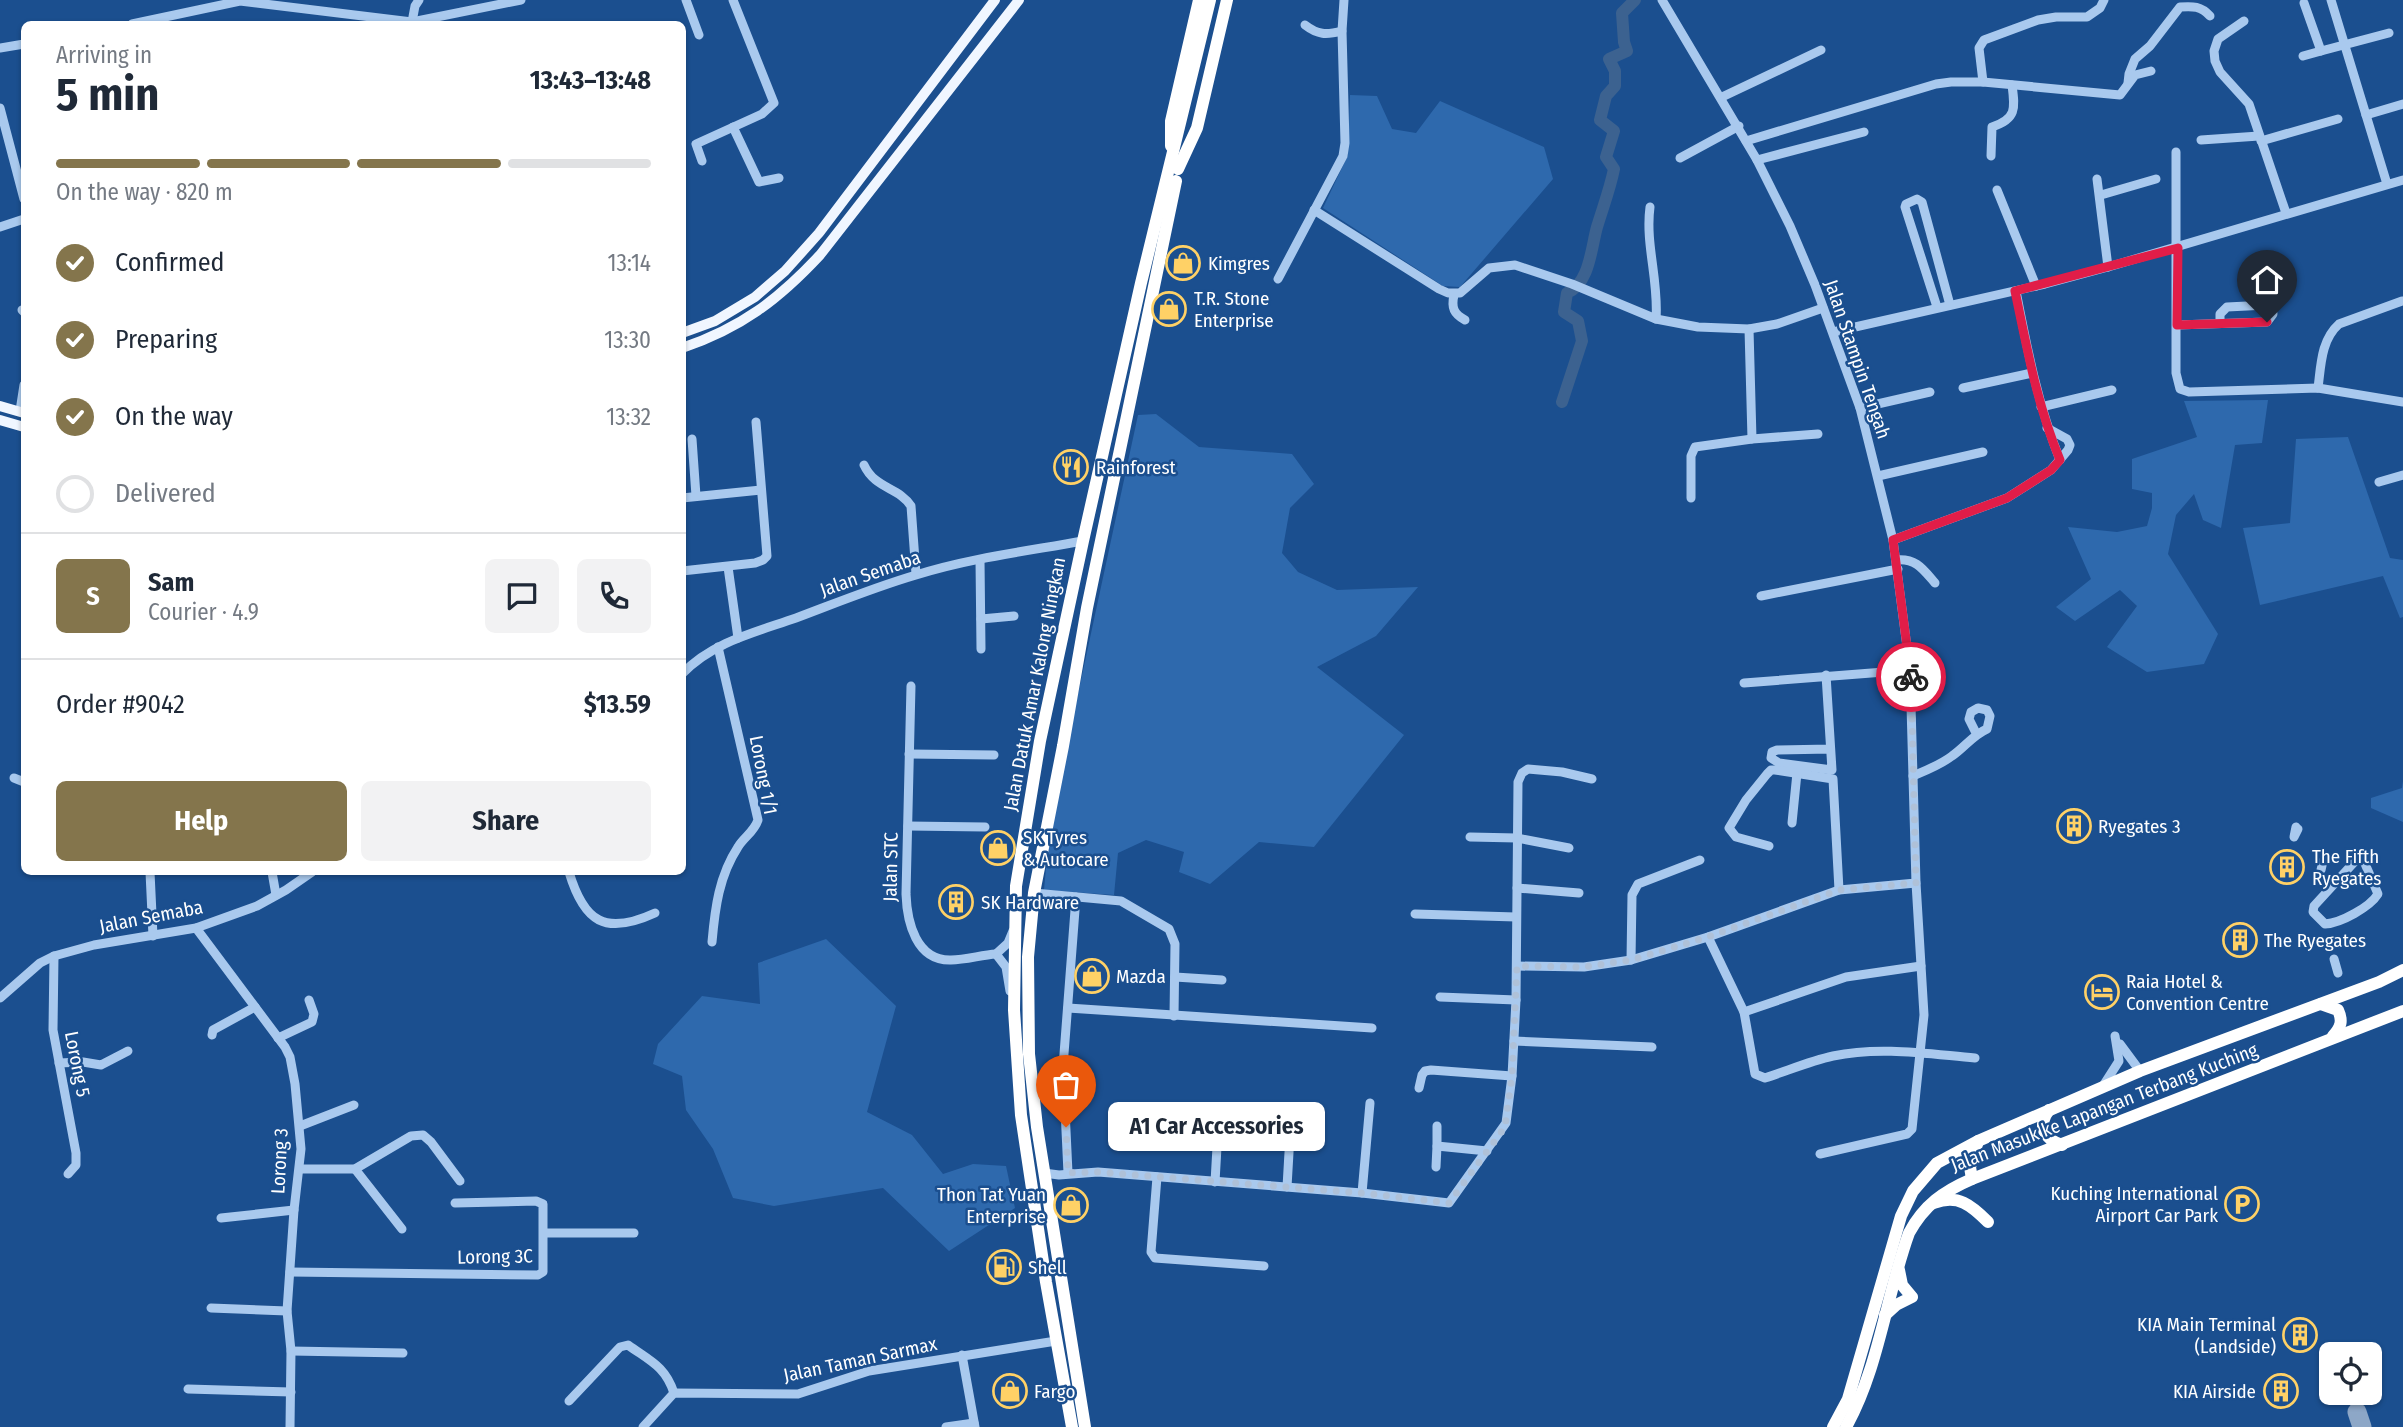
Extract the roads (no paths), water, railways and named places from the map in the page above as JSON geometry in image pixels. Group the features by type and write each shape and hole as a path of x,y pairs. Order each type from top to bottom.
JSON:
{"highway":[{"path":"1175,168 1171,121 1199,0"},
{"name":"Jalan Datuk Amar Kalong Ningkan","path":"1084,1427 1046,1189 1030,1054 1028,971 1034,893 1087,608 1210,0"},
{"path":"1175,168 1197,128 1225,1"},
{"name":"Jalan Datuk Amar Kalong Ningkan","path":"1072,1427 1021,1115 1014,1010 1018,869 1040,741 1083,541 1142,283 1175,168"},
{"path":"1040,741 1037,786 1039,794 1042,795 1051,788 1063,746"},
{"name":"Jalan Masuk ke Lapangan Terbang Kuching","path":"1833,1427 1848,1399 1906,1203 1937,1163 1978,1141 2140,1071 2379,982 2403,970"},
{"path":"2379,982 2403,978"},
{"path":"2321,1004 2332,1006 2342,1017 2342,1023 2333,1037"},
{"name":"Jalan Masuk ke Lapangan Terbang Kuching","path":"1846,1427 1861,1396 1909,1233 1928,1205 1952,1187 2403,1011"},
{"path":"2049,1110 2044,1117 2043,1132 2048,1138 2062,1145"},
{"path":"1972,1179 1970,1167 1978,1141"},
{"path":"1928,1205 1955,1198 1971,1206 1987,1222"},
{"path":"1884,1316 1896,1305 1912,1297 1902,1285 1898,1267"}],"main road":[{"path":"686,331 715,321 755,297 785,271 819,233 995,0"},
{"path":"686,346 749,318 767,306 804,272 1019,0"},
{"path":"0,406 21,412"},
{"path":"0,420 21,425"}],"street":[{"path":"412,21 419,0"},
{"path":"417,21 521,0"},
{"path":"686,0 699,35"},
{"path":"702,161 696,144 762,114 774,103 733,0"},
{"path":"1278,279 1343,156 1344,0"},
{"name":"Jalan Stampin Tengah","path":"1662,0 1722,97 1790,226 1824,308 1860,408 1897,565 1910,670 1916,883 1924,1015 1913,1129 1907,1134 1820,1154"},
{"path":"1983,82 1979,47 1984,40 2038,20 2087,17 2100,8 2104,0"},
{"path":"2331,0 2386,184"},
{"path":"146,21 240,1 297,6 358,20 385,21"},
{"path":"2304,3 2321,51"},
{"path":"2128,87 2129,74 2135,59 2150,46 2180,7 2205,9 2210,16"},
{"path":"2244,22 2218,39 2214,51 2215,61 2220,72 2249,103 2286,213"},
{"path":"1305,25 1315,33 1326,35 1342,32"},
{"path":"2303,56 2389,33"},
{"path":"0,48 21,44"},
{"path":"1722,97 1821,50"},
{"path":"1746,141 1936,84 1983,82 2111,96 2120,95 2135,75 2151,72"},
{"path":"1991,156 1992,127 2011,116 2015,108 2012,85"},
{"path":"2366,115 2403,104"},
{"path":"0,108 5,146 21,191"},
{"path":"2201,140 2260,139 2338,119"},
{"path":"733,127 759,182 779,178"},
{"path":"1680,158 1738,127"},
{"path":"1757,160 1864,132"},
{"path":"2176,152 2176,373 2180,388 2189,393 2318,388 2403,402"},
{"path":"2097,179 2108,267"},
{"path":"2101,195 2156,179"},
{"path":"1833,332 2108,267 2403,180"},
{"path":"1997,190 2036,286"},
{"path":"1937,307 1905,207 1917,199 1922,202 1950,305"},
{"path":"1650,207 1649,240 1658,297 1656,319"},
{"path":"1314,210 1439,289 1454,295 1489,268 1505,265 1525,267 1656,319 1698,327 1749,330 1777,324 1824,308"},
{"path":"0,227 21,220"},
{"path":"2015,291 2041,407 2060,460"},
{"path":"1454,295 1452,307 1455,313 1465,320"},
{"path":"2318,388 2325,344 2332,331 2339,324 2402,301"},
{"path":"2177,325 2267,322 2271,318 2272,308 2227,307 2220,314 2220,323"},
{"path":"1749,330 1752,439"},
{"path":"1963,388 2032,373"},
{"path":"2041,407 2112,390"},
{"path":"1860,408 1930,392"},
{"path":"686,571 728,567 763,560 767,556 756,422"},
{"path":"1893,540 2007,498 2051,470 2070,445 2067,439 2047,428"},
{"path":"1692,498 1691,456 1695,447 1818,434"},
{"path":"692,439 696,496"},
{"path":"1878,476 1983,452"},
{"path":"864,465 879,484 905,497 911,506 916,574"},
{"path":"2379,482 2403,475"},
{"path":"686,497 761,490"},
{"name":"Jalan Semaba","path":"686,670 718,647 738,638 916,574 1083,541"},
{"path":"1761,596 1897,565 1911,559 1917,562 1935,583"},
{"path":"980,560 981,649"},
{"path":"728,567 738,638"},
{"path":"981,620 1014,616"},
{"name":"Lorong 1/1","path":"712,942 717,892 739,845 758,820 718,647"},
{"path":"1744,683 1910,670"},
{"path":"1826,676 1832,770 1779,763 1771,758 1772,752 1777,750 1830,749"},
{"name":"Jalan STC","path":"911,686 907,914 911,929 921,946 933,956 946,960 996,954"},
{"path":"1913,776 1953,756 1976,733"},
{"path":"909,754 994,755"},
{"path":"1044,1173 1098,1172 1362,1193 1449,1203 1505,1127 1512,1076 1516,1000 1518,782 1528,769 1562,772 1592,779"},
{"path":"1769,846 1736,837 1731,833 1730,825 1746,800 1771,770 1833,779 1839,890"},
{"path":"1792,823 1797,774"},
{"path":"14,778 21,781"},
{"path":"908,826 985,827"},
{"path":"1470,838 1517,838 1569,848"},
{"path":"2358,858 2363,859 2378,894 2373,901 2334,924 2326,924 2313,912 2314,906 2358,858"},
{"path":"1631,960 1632,895 1638,884 1700,860"},
{"path":"150,875 153,936"},
{"path":"273,875 276,895"},
{"name":"Jalan Semaba","path":"0,999 40,963 54,956 94,945 196,928 257,906 307,875"},
{"path":"570,875 576,895 585,911 594,918 620,925 636,922 655,913"},
{"path":"1517,966 1584,967 1631,960 1708,937 1839,890 1916,883"},
{"path":"1517,888 1578,893"},
{"path":"1034,893 1121,901 1169,929 1175,944 1174,1016"},
{"path":"1064,1174 1063,1067 1076,897"},
{"path":"1415,914 1516,917"},
{"path":"1014,1010 1006,967 996,954 1013,934 1015,919"},
{"name":"Lorong 3","path":"196,928 290,1057 300,1126 300,1169 294,1210 287,1311 291,1351 290,1427"},
{"path":"1708,937 1744,1012 1755,1074 1765,1079 1831,1056 1864,1051 1975,1058"},
{"name":"Lorong 5","path":"54,956 53,1030 76,1153 76,1165 68,1174"},
{"path":"2334,959 2338,973"},
{"path":"1744,1012 1846,977 1921,966"},
{"path":"1175,977 1222,980"},
{"path":"1440,998 1516,1000"},
{"path":"278,1038 312,1022 314,1014 309,999"},
{"path":"212,1035 213,1030 255,1007"},
{"path":"1068,1008 1372,1028"},
{"path":"2101,1088 2119,1061 2115,1037 2140,1071"},
{"path":"1514,1041 1652,1047"},
{"path":"59,1063 83,1062 101,1065 128,1051"},
{"path":"1419,1088 1422,1075 1431,1070 1512,1076"},
{"path":"1362,1193 1370,1103"},
{"path":"300,1126 354,1105"},
{"path":"1215,1182 1219,1112"},
{"path":"1287,1187 1292,1118"},
{"path":"1436,1167 1437,1126"},
{"path":"300,1169 355,1168 411,1136 423,1135 460,1181"},
{"path":"1437,1146 1487,1151"},
{"path":"355,1168 402,1229"},
{"path":"1046,1189 1064,1174"},
{"path":"1157,1177 1151,1252 1155,1258 1264,1266"},
{"name":"Lorong 3C","path":"290,1272 538,1275 543,1272 545,1265 542,1203 456,1203"},
{"path":"221,1218 294,1210"},
{"path":"544,1233 634,1233"},
{"path":"211,1308 287,1311"},
{"name":"Jalan Taman Sarmax","path":"674,1393 797,1394 869,1371 1056,1341"},
{"path":"569,1401 620,1347 628,1345 664,1371 674,1393 643,1427"},
{"path":"291,1351 403,1353"},
{"path":"946,1427 974,1425 962,1355"},
{"path":"188,1389 291,1392"}],"waterway":[{"path":"1562,402 1582,341 1578,321 1564,312 1567,293 1575,288 1585,273 1614,169 1606,157 1614,131 1600,120 1606,96 1615,86 1615,71 1609,59 1627,51 1622,13 1635,0"}],"place":[{"name":"Kimgres","path":"1183,263"},
{"name":"T.R. Stone Enterprise","path":"1169,309"},
{"name":"Rainforest","path":"1071,467"},
{"name":"Ryegates 3","path":"2074,826"},
{"name":"SK Tyres & Autocare","path":"998,848"},
{"name":"The Fifth Ryegates","path":"2287,867"},
{"name":"SK Hardware","path":"956,902"},
{"name":"The Ryegates","path":"2240,940"},
{"name":"Mazda","path":"1092,976"},
{"name":"Raia Hotel & Convention Centre","path":"2102,992"},
{"name":"A1 Car Accessories","path":"1066,1127"},
{"name":"Kuching International Airport Car Park","path":"2242,1204"},
{"name":"Thon Tat Yuan Enterprise","path":"1071,1205"},
{"name":"Shell","path":"1004,1267"},
{"name":"KIA Main Terminal (Landside)","path":"2300,1335"},
{"name":"Fargo","path":"1010,1391"},
{"name":"KIA Airside","path":"2281,1391"}]}
